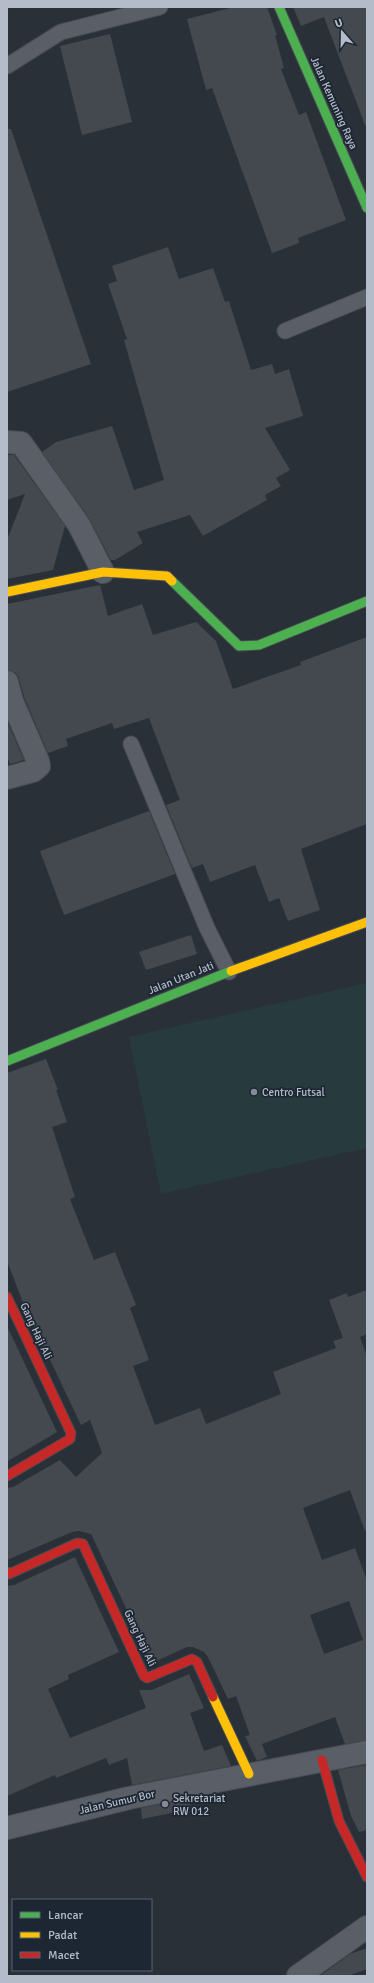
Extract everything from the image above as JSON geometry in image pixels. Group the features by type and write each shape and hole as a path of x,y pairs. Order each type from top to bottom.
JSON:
{"street":[{"name":"Jalan Kemuning Raya","path":"279,7 367,208"},
{"path":"7,442 21,443 79,525 103,572"},
{"path":"7,592 103,572 167,576 239,646 259,644 367,601"},
{"path":"7,682 12,701 39,766 33,771 7,778"},
{"name":"Jalan Utan Jati","path":"7,1061 229,972 367,922"},
{"name":"Gang Haji Ali","path":"7,1297 71,1433 70,1439 7,1476"},
{"name":"Gang Haji Ali","path":"7,1572 9,1574 77,1543 83,1544 144,1676 147,1678 192,1659 197,1662 249,1774"},
{"name":"Jalan Sumur Bor","path":"7,1828 129,1798 367,1752"},
{"path":"322,1760 339,1821 367,1877"},
{"path":"298,1976 367,1926"}],"lane":[{"path":"7,66 61,32 157,8"},
{"path":"285,331 367,297"},
{"path":"131,744 207,928 229,972"}],"green space":[{"name":"Centro Futsal","path":"367,983 367,1148 161,1194 129,1037"}],"building":[{"path":"234,7 267,7 277,35 275,35 284,68 281,69 299,115 306,112 346,220 298,238 299,243 272,253 212,88 206,90 187,19"},
{"path":"293,7 367,7 367,125 365,125 324,17 301,26"},
{"path":"110,34 132,122 82,135 60,46"},
{"path":"7,129 11,129 91,364 7,392"},
{"path":"168,247 179,279 213,268 225,302 229,301 251,370 272,364 275,374 289,369 303,416 265,428 290,470 276,478 281,486 265,495 267,500 203,536 190,515 137,532 143,543 115,560 111,560 89,518 42,452 56,442 112,426 134,490 164,480 124,340 127,339 108,284 117,281 112,266"},
{"path":"7,455 14,455 65,526 53,570 7,579 7,540 25,494 7,500"},
{"path":"100,585 108,616 142,604 153,635 196,622 216,641 233,689 301,665 300,662 367,637 367,824 301,849 320,910 288,921 279,898 269,902 255,865 210,882 203,864 192,868 166,805 180,800 149,718 114,729 112,723 66,739 68,746 48,753 24,697 19,678 16,673 7,670 7,604"},
{"path":"7,721 24,760 10,764 7,756"},
{"path":"149,811 175,874 64,915 40,851"},
{"path":"191,935 197,954 146,970 139,952"},
{"path":"46,1059 58,1090 56,1090 67,1122 52,1127 75,1197 70,1199 94,1260 115,1252 136,1305 130,1308 149,1360 133,1366 155,1425 200,1408 206,1424 281,1394 273,1372 336,1348 333,1341 343,1338 329,1300 347,1293 348,1297 367,1290 367,1334 360,1337 367,1357 367,1530 365,1531 350,1490 303,1508 322,1560 355,1548 367,1581 367,1740 345,1744 335,1717 262,1744 267,1757 257,1761 245,1736 250,1735 236,1696 228,1699 208,1657 204,1652 193,1647 187,1647 152,1663 91,1534 79,1531 72,1532 7,1560 7,1488 13,1487 60,1460 76,1477 102,1453 90,1420 81,1425 24,1305 7,1261 7,1073","holes":["349,1601 363,1640 324,1654 310,1615"]},
{"path":"7,1326 57,1432 8,1461 7,1458"},
{"path":"75,1557 119,1652 68,1675 69,1679 48,1689 70,1738 146,1708 139,1690 152,1690 189,1674 204,1708 190,1713 204,1751 222,1745 231,1766 132,1785 127,1758 109,1765 106,1758 56,1778 55,1775 7,1796 7,1586 14,1585"},
{"path":"367,1765 367,1830 359,1832 351,1816 338,1770"},
{"path":"189,1799 191,1809 142,1819 141,1808"},
{"path":"367,1948 367,1969 348,1976 320,1976 350,1954"}],"traffic: fast":[{"path":"279,7 367,208"},
{"path":"172,581 239,646 259,645 367,601"},
{"path":"7,1061 231,971"}],"traffic: slow":[{"path":"7,592 103,572 167,576 172,581"},
{"path":"231,971 367,922"},
{"path":"213,1697 249,1774"}],"traffic: jam":[{"path":"7,1297 71,1433 70,1439 7,1476"},
{"path":"7,1572 9,1574 77,1543 83,1544 144,1676 147,1678 192,1659 197,1662 213,1697"},
{"path":"322,1760 339,1821 367,1877"}],"place":[{"name":"Centro Futsal","path":"254,1092"},
{"name":"Sekretariat RW 012","path":"165,1804"}]}
